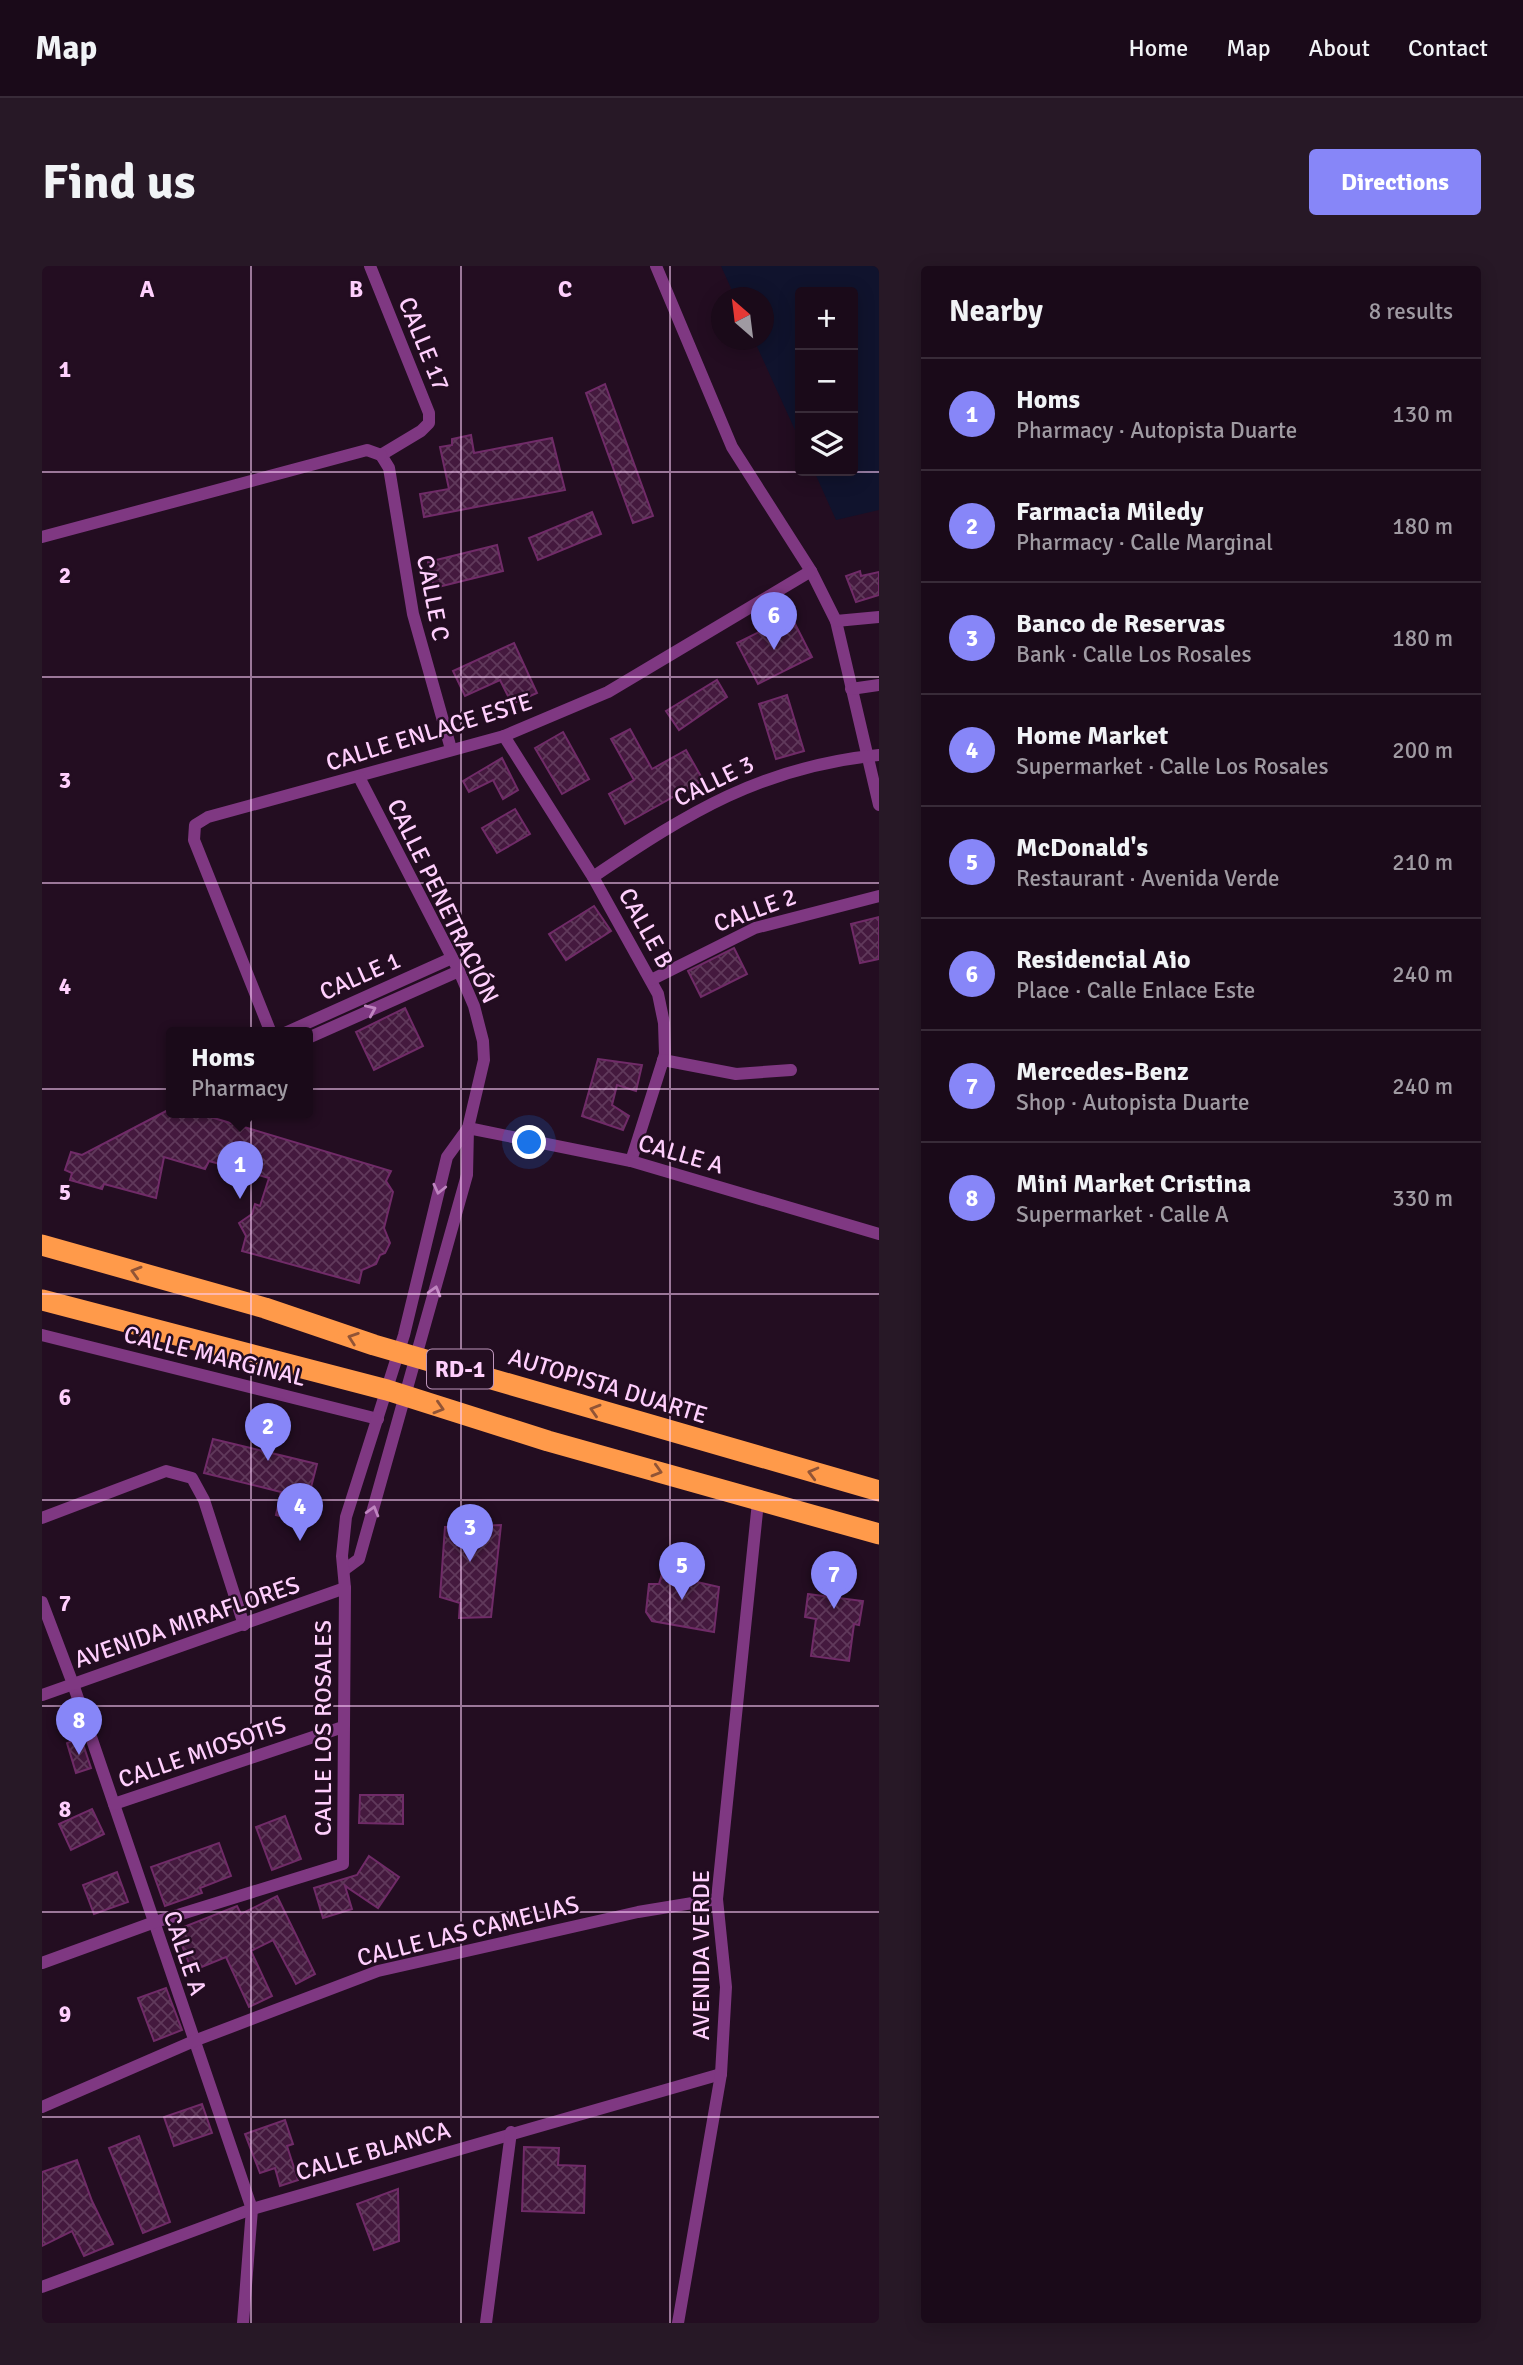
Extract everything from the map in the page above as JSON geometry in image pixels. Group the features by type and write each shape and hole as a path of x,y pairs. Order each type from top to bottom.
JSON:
{"highway":[{"name":"AUTOPISTA DUARTE","path":"42,1245 265,1308 408,1354 879,1491"},
{"name":"RD-1","path":"42,1300 396,1394 758,1502 879,1534"}],"street":[{"name":"CALLE 17","path":"370,266 429,413 429,423 421,431 381,455"},
{"path":"656,266 732,447 811,571 836,621 851,689 873,755 879,805"},
{"path":"42,537 367,450 381,455"},
{"name":"CALLE C","path":"381,455 389,468 413,614 451,749"},
{"name":"CALLE ENLACE ESTE","path":"269,1027 194,840 195,825 208,817 504,736 608,692 811,571"},
{"path":"836,621 879,617"},
{"path":"851,689 879,685"},
{"name":"CALLE B","path":"504,736 593,877 651,980 664,1023 663,1060 631,1161"},
{"name":"CALLE 3","path":"593,877 711,802 802,767 873,755"},
{"name":"CALLE PENETRACIÓN","path":"359,776 459,971 474,1006 483,1041 484,1060 468,1128 467,1175 408,1354"},
{"name":"CALLE 2","path":"651,980 755,928 879,896"},
{"name":"CALLE 1","path":"298,1027 452,958"},
{"path":"313,1036 459,971"},
{"path":"663,1060 736,1074 791,1070"},
{"name":"CALLE PENETRACIÓN","path":"408,1354 447,1157 468,1128"},
{"name":"CALLE A","path":"468,1128 631,1161 879,1234"},
{"name":"CALLE MARGINAL","path":"42,1335 378,1419"},
{"path":"344,1570 359,1559 396,1394 408,1354"},
{"path":"396,1394 408,1354"},
{"name":"CALLE LOS ROSALES","path":"42,1963 152,1923 343,1864 345,1588 342,1556 346,1517 378,1419 396,1394"},
{"path":"42,1518 166,1471 192,1478 204,1500 244,1625"},
{"name":"AVENIDA VERDE","path":"678,2323 721,2074 726,1987 717,1899 758,1502"},
{"name":"AVENIDA MIRAFLORES","path":"42,1695 345,1588"},
{"name":"CALLE A","path":"42,1602 73,1684 152,1923 252,2208 243,2323"},
{"name":"CALLE MIOSOTIS","path":"114,1804 343,1727"},
{"name":"CALLE LAS CAMELIAS","path":"42,2107 194,2042 378,1971 638,1912 717,1899"},
{"name":"CALLE BLANCA","path":"42,2287 252,2208 721,2074"},
{"path":"486,2323 511,2132"}],"shaded area":[{"path":"721,266 879,266 879,510 836,520 816,476 858,476 858,287 795,287 795,430 759,350 774,350 774,287 730,287"}],"building":[{"path":"605,384 653,516 633,523 586,393"},
{"path":"471,435 474,453 552,438 565,490 424,517 420,494 449,489 440,447 452,445 452,439"},
{"path":"592,512 601,534 538,560 529,538"},
{"path":"497,545 503,571 434,588 428,562"},
{"path":"860,571 861,576 879,572 879,595 856,602 846,576"},
{"path":"791,616 812,657 758,684 737,643"},
{"path":"514,643 537,693 512,704 500,680 465,696 453,671"},
{"path":"717,680 727,697 679,730 666,711"},
{"path":"787,695 804,751 776,759 759,704"},
{"path":"630,729 652,769 686,750 703,780 625,824 609,794 634,780 611,739"},
{"path":"563,732 589,779 562,794 535,748"},
{"path":"502,758 518,790 503,799 493,780 469,792 463,781"},
{"path":"515,809 530,834 497,853 482,828"},
{"path":"594,906 611,931 566,960 549,934"},
{"path":"879,917 879,959 860,963 851,924"},
{"path":"734,948 747,974 701,997 688,971"},
{"path":"405,1008 423,1046 374,1070 356,1032"},
{"path":"598,1059 642,1065 636,1091 617,1085 612,1105 629,1116 623,1130 582,1116"},
{"path":"166,1111 166,1118 214,1118 391,1171 386,1181 393,1192 384,1228 390,1243 376,1264 362,1270 359,1283 242,1251 246,1236 239,1223 252,1214 255,1204 260,1206 269,1178 209,1161 205,1169 164,1157 156,1198 104,1184 102,1189 70,1180 72,1173 65,1170 71,1152 82,1155"},
{"path":"213,1439 317,1464 302,1522 276,1515 281,1492 204,1473"},
{"path":"501,1525 491,1617 459,1618 460,1603 440,1597 445,1527"},
{"path":"662,1574 719,1587 714,1632 652,1621 646,1612 649,1584 659,1584"},
{"path":"808,1594 863,1601 859,1625 854,1624 849,1661 811,1656 816,1619 805,1617"},
{"path":"81,1738 91,1768 76,1773 67,1743"},
{"path":"360,1795 403,1795 403,1824 359,1823"},
{"path":"92,1809 104,1834 71,1850 59,1824"},
{"path":"285,1816 301,1859 272,1870 256,1827"},
{"path":"219,1843 231,1876 200,1888 202,1893 165,1906 151,1867"},
{"path":"369,1856 399,1877 378,1908 345,1886 352,1909 323,1918 314,1888 357,1875"},
{"path":"117,1872 128,1902 94,1914 83,1885"},
{"path":"277,1896 315,1974 296,1984 273,1940 251,1951 272,1996 249,2007 226,1957 192,1971 176,1930 237,1906 241,1914"},
{"path":"166,1988 182,2030 154,2041 138,1998"},
{"path":"202,2104 212,2133 174,2146 164,2117"},
{"path":"285,2120 293,2144 287,2146 298,2180 280,2186 275,2168 260,2173 245,2134"},
{"path":"139,2136 170,2222 143,2233 109,2148"},
{"path":"524,2147 559,2148 558,2165 585,2166 584,2213 522,2211"},
{"path":"77,2160 92,2201 113,2244 84,2256 72,2231 42,2246 42,2172"},
{"path":"398,2189 399,2241 374,2250 357,2204"}],"place":[{"name":"Residencial Aio","path":"774,650"},
{"name":"Homs","path":"240,1199"},
{"name":"Farmacia Miledy","path":"268,1461"},
{"name":"Home Market","path":"300,1541"},
{"name":"Banco de Reservas","path":"470,1562"},
{"name":"McDonald's","path":"682,1600"},
{"name":"Mercedes-Benz","path":"834,1609"},
{"name":"Mini Market Cristina","path":"79,1755"}]}
